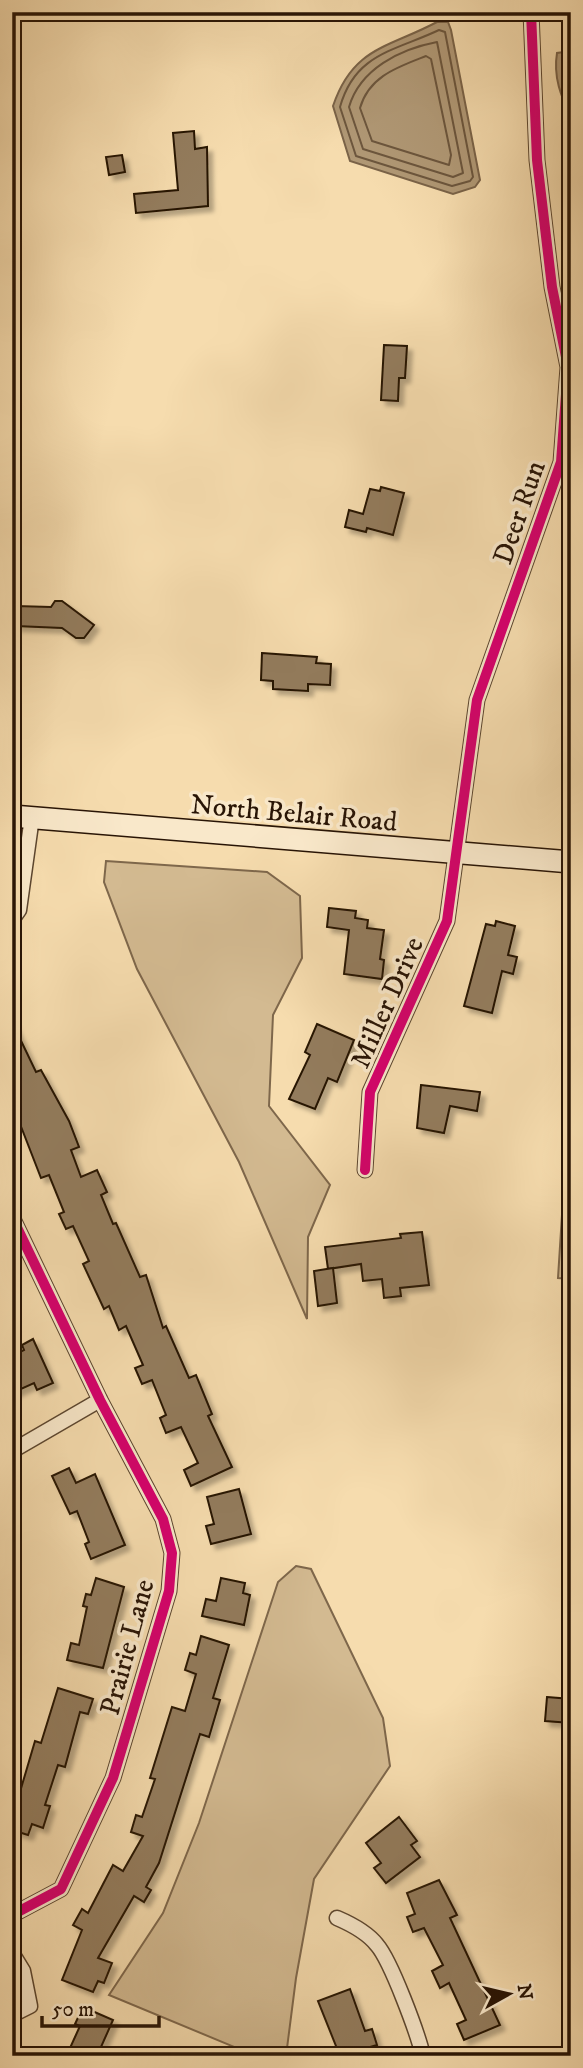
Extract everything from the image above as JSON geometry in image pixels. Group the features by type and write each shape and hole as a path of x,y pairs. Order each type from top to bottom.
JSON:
{"street":[{"name":"Deer Run","path":"456,854 477,700 561,463 568,367 552,287 537,160 531,12"},
{"name":"North Belair Road","path":"22,817 571,862"},
{"path":"12,920 19,911 22,817"},
{"name":"Miller Drive","path":"365,1170 370,1092 447,921 456,854"},
{"name":"Prairie Lane","path":"12,1217 100,1400 163,1519 172,1553 169,1591 113,1778 61,1889 12,1914"},
{"path":"12,1451 100,1400"},
{"path":"337,1918 354,1925 378,1945 419,2036 424,2056"},
{"path":"12,1953 23,1972 30,2006 12,2015"}],"shaded area":[{"path":"106,861 267,872 300,896 302,958 273,1015 269,1106 330,1185 308,1237 307,1319 239,1162 137,969 104,882"},
{"path":"571,1188 571,1279 558,1278 563,1199"},
{"path":"296,1566 311,1569 383,1718 390,1766 314,1879 296,1978 286,2056 256,2056 109,1995 163,1913 199,1823 278,1582"}],"water":[{"path":"437,22 448,22 451,30 480,180 475,187 453,194 350,161 333,106 341,87 362,60 388,44"},
{"path":"557,53 571,54 571,118 561,94 556,70"}],"building":[{"path":"194,131 195,149 207,147 208,206 136,213 134,194 178,190 173,133"},
{"path":"122,155 125,172 109,175 106,157"},
{"path":"384,345 407,346 405,378 399,378 398,401 381,400"},
{"path":"381,487 404,493 393,535 367,528 366,532 345,527 349,510 363,514 370,489 380,491"},
{"path":"55,601 62,601 94,625 84,638 76,638 62,628 16,626 16,606 51,607"},
{"path":"262,653 317,657 316,663 331,664 330,685 308,684 308,691 273,689 273,681 261,680"},
{"path":"329,908 356,911 355,918 368,920 367,928 384,930 380,959 384,960 382,979 344,974 349,930 327,927"},
{"path":"496,921 515,926 508,955 517,957 513,974 502,971 492,1013 464,1006 486,924 495,926"},
{"path":"12,1022 36,1072 41,1070 69,1121 79,1147 71,1150 81,1177 97,1170 107,1192 101,1195 113,1224 116,1223 140,1277 146,1275 163,1328 166,1326 189,1378 196,1375 212,1414 208,1416 232,1467 191,1486 184,1470 198,1463 181,1427 166,1433 160,1418 166,1415 152,1380 142,1384 135,1368 143,1365 126,1326 119,1330 109,1306 104,1309 83,1264 89,1261 73,1226 66,1229 59,1214 64,1212 49,1175 41,1178 20,1124 15,1126 12,1120 12,1109 17,1107 12,1095"},
{"path":"317,1024 354,1040 337,1082 328,1078 315,1109 289,1099 310,1055 305,1052"},
{"path":"421,1085 480,1092 477,1111 450,1106 444,1133 417,1128"},
{"path":"422,1232 429,1285 400,1288 401,1296 384,1298 382,1279 363,1281 361,1264 328,1269 325,1247 401,1238 400,1234"},
{"path":"333,1268 337,1303 318,1306 314,1271"},
{"path":"33,1339 53,1383 37,1390 34,1383 12,1393 12,1356 24,1350 22,1345"},
{"path":"69,1468 76,1483 95,1474 125,1545 91,1559 85,1544 89,1542 77,1511 70,1514 52,1476"},
{"path":"239,1489 251,1534 211,1544 206,1526 214,1524 207,1497"},
{"path":"96,1578 124,1587 103,1668 67,1660 71,1643 79,1645 87,1607 83,1606 86,1594 91,1595"},
{"path":"221,1578 245,1583 243,1593 250,1595 244,1625 202,1616 206,1599 216,1601"},
{"path":"201,1636 229,1645 213,1698 220,1700 209,1737 200,1734 159,1863 146,1887 151,1890 144,1902 134,1896 98,1958 112,1963 104,1983 98,1981 93,1992 62,1980 82,1930 73,1925 82,1909 88,1913 113,1865 123,1871 143,1836 131,1832 136,1815 142,1817 155,1779 150,1778 172,1707 185,1711 196,1674 185,1670 190,1653 196,1655"},
{"path":"58,1688 93,1699 88,1714 80,1712 65,1767 58,1765 45,1805 50,1806 43,1828 32,1824 28,1835 12,1830 12,1819 35,1741 41,1743"},
{"path":"547,1697 571,1699 571,1723 545,1721"},
{"path":"399,1817 417,1841 411,1845 420,1857 386,1883 374,1868 381,1863 366,1843"},
{"path":"439,1880 457,1915 450,1918 500,2025 464,2040 457,2024 466,2020 449,1983 440,1988 432,1971 443,1965 424,1928 413,1932 407,1917 415,1914 407,1893"},
{"path":"350,1989 365,2031 372,2029 377,2045 367,2048 370,2056 340,2056 318,2001"},
{"path":"83,2007 113,2020 97,2056 87,2056 70,2048 80,2026 75,2024"}],"cycle path":[{"path":"365,1170 370,1092 447,921 477,700 561,462 568,367 552,287 537,160 531,12"},
{"path":"12,1217 100,1400 163,1519 172,1553 169,1591 113,1778 61,1889 12,1915"}]}
